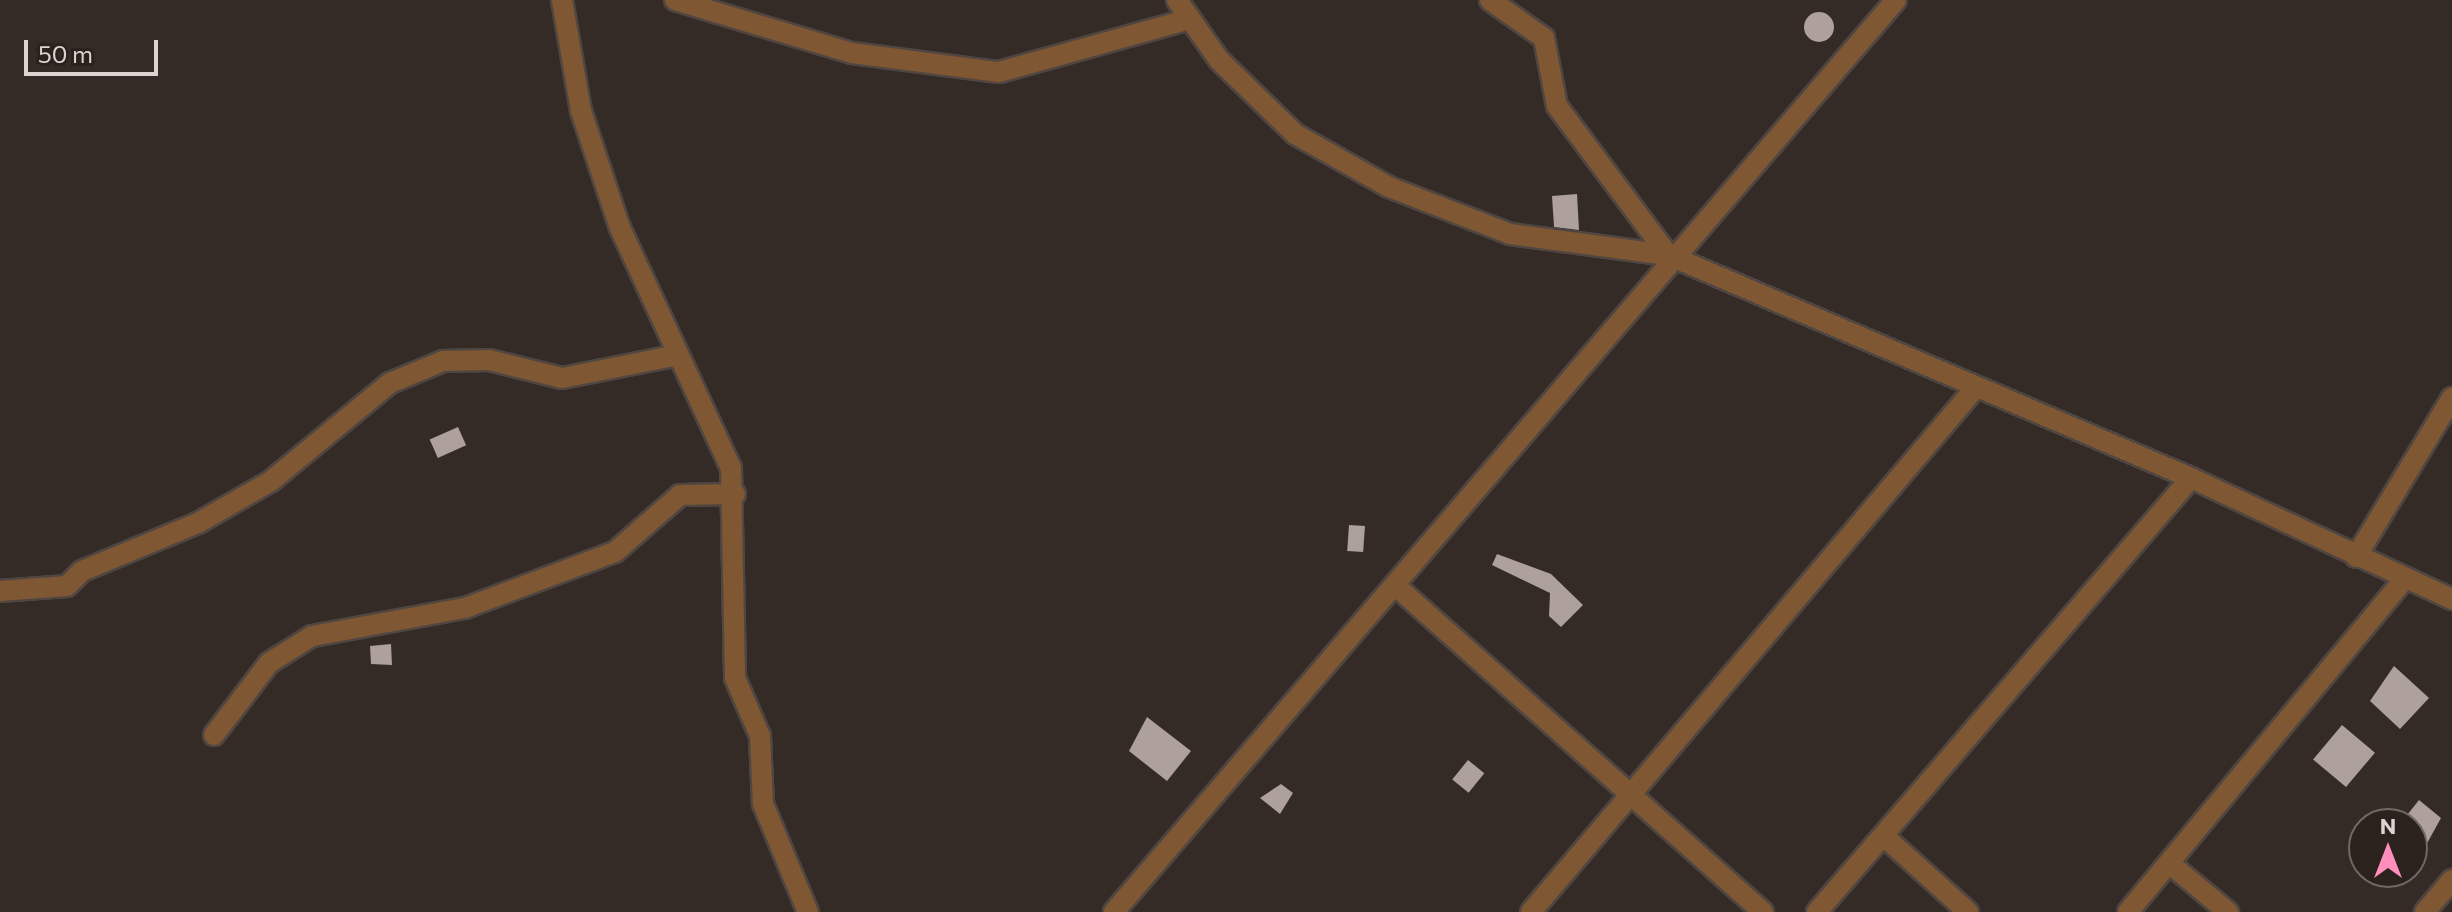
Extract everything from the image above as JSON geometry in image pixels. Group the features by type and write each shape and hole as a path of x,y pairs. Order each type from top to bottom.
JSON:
{"street":[{"path":"562,0 581,111 620,228 725,452 735,494 735,678 760,736 763,804 808,912"},
{"path":"675,0 852,53 999,72 1186,20"},
{"path":"1177,0 1186,20 1252,95 1343,164 1510,234 1674,258 2191,478 2452,599"},
{"path":"1490,0 1544,38 1557,106 1674,258"},
{"path":"1114,912 1398,588 1520,435 1896,0"},
{"path":"0,591 67,586 82,571 198,523 271,481 390,383 443,361 489,360 562,378 678,355"},
{"path":"1531,912 1976,387"},
{"path":"2356,557 2452,398"},
{"path":"1817,912 1887,839 2191,478"},
{"path":"214,735 269,663 312,636 465,608 615,552 680,495 735,494"},
{"path":"2128,912 2405,578"},
{"path":"1398,588 1763,912"},
{"path":"1887,839 1968,912"},
{"path":"2169,863 2228,912"},
{"path":"2425,912 2452,880"}],"building":[{"path":"1819,12 1830,16 1834,27 1830,38 1819,42 1808,38 1804,27 1808,16"},
{"path":"1577,194 1579,230 1554,227 1552,196"},
{"path":"458,427 466,445 438,458 430,440"},
{"path":"1349,525 1365,526 1363,552 1347,551"},
{"path":"1497,554 1551,574 1583,605 1561,627 1549,616 1550,593 1492,565"},
{"path":"391,644 392,665 371,664 370,646"},
{"path":"2394,666 2429,698 2400,729 2370,701"},
{"path":"1147,717 1191,751 1167,781 1129,751"},
{"path":"2342,725 2375,753 2346,787 2313,759"},
{"path":"1468,760 1484,773 1469,793 1452,779"},
{"path":"1281,784 1293,793 1280,814 1260,798"},
{"path":"2419,800 2441,818 2428,842 2428,808 2413,808"}]}
